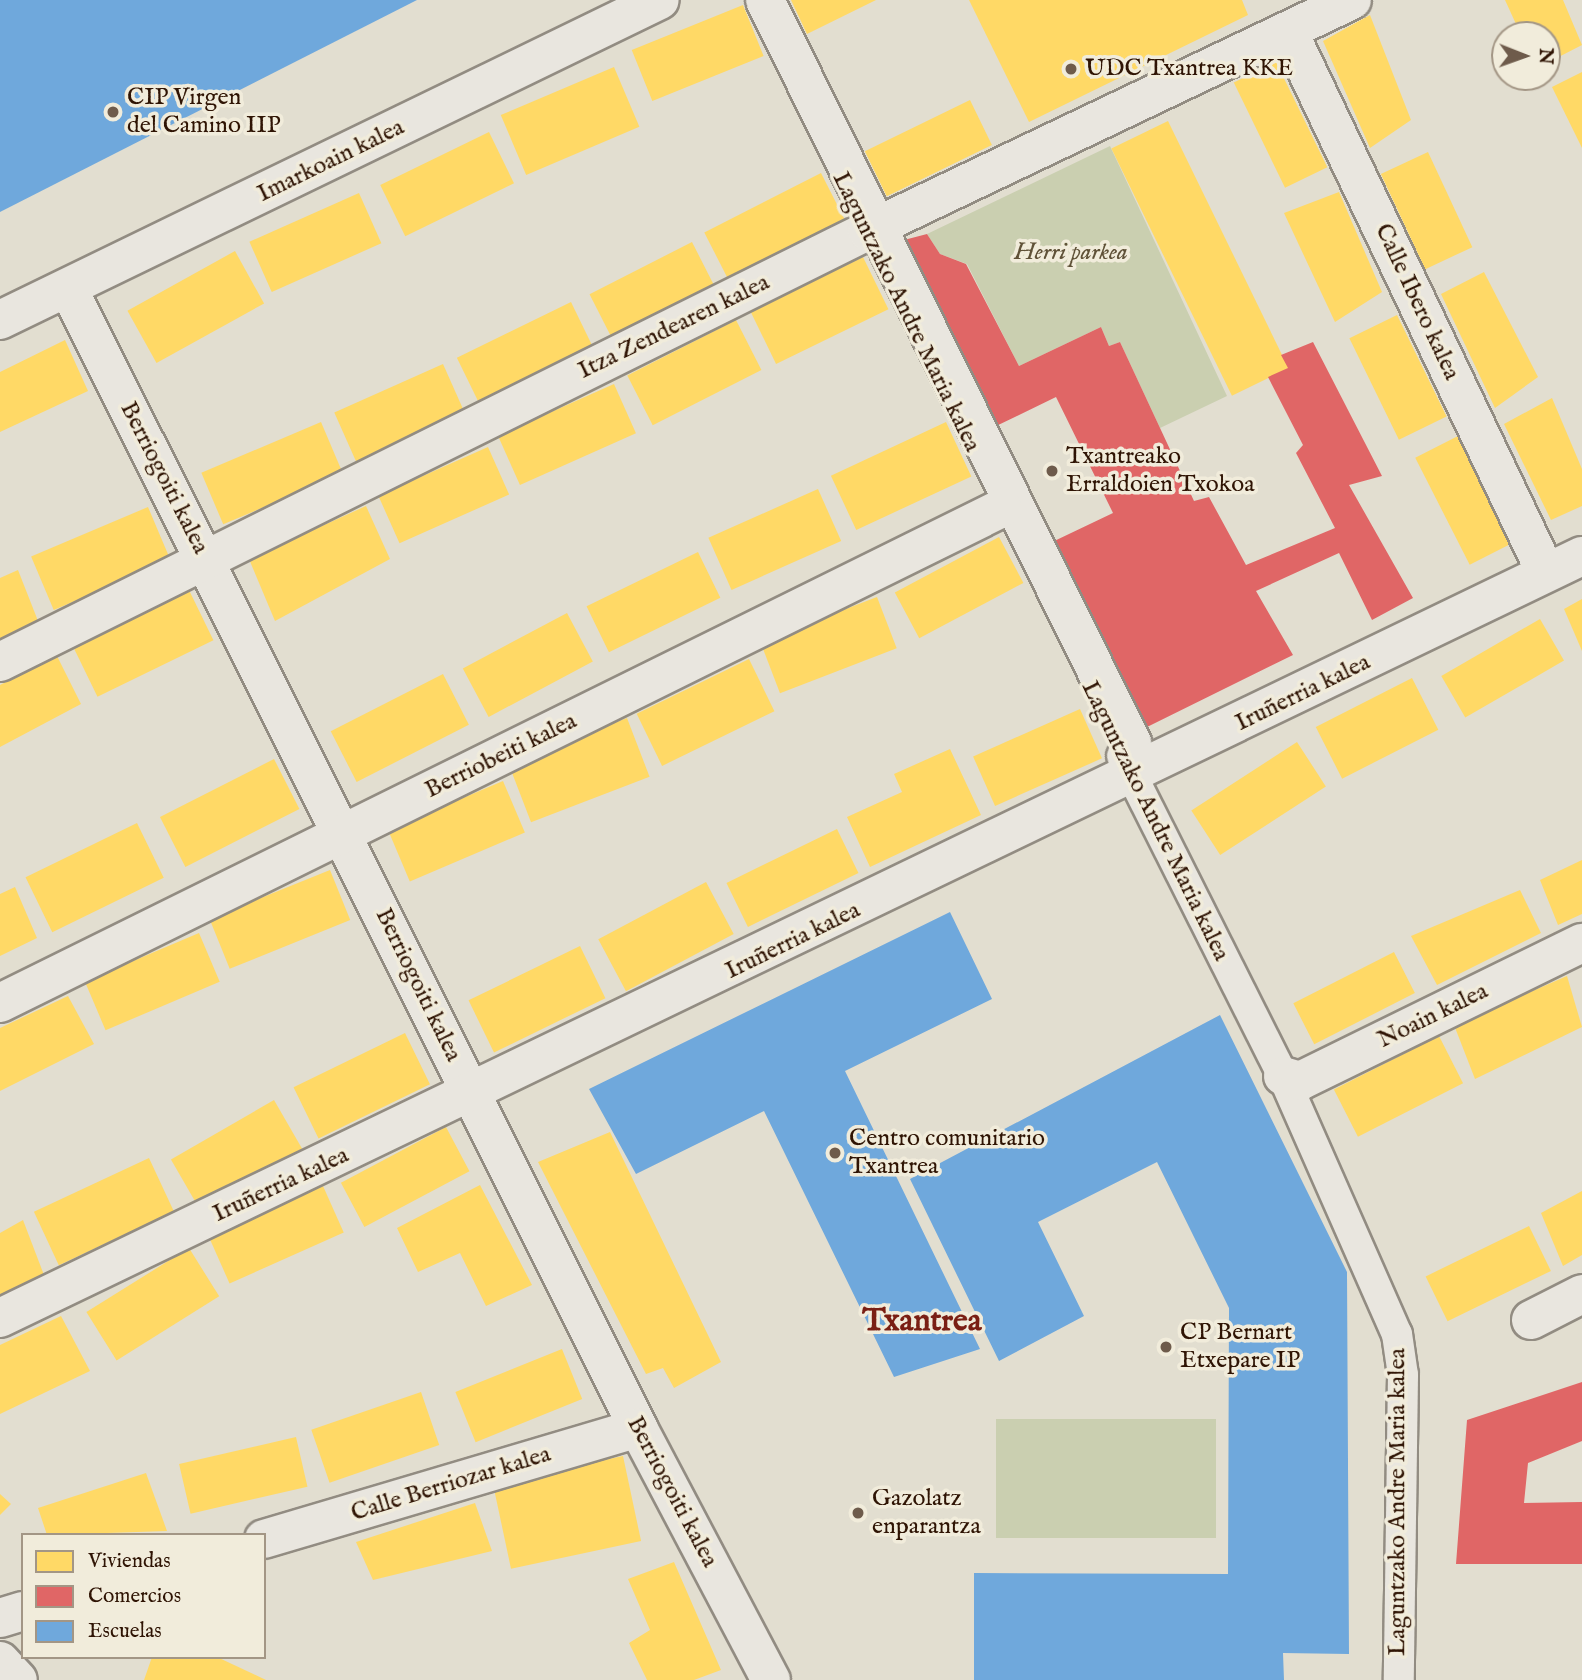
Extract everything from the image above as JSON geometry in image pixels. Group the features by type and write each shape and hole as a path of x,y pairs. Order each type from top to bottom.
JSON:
{"street":[{"name":"Imarkoain kalea","path":"0,320 660,0"},
{"name":"Laguntzako Andre Maria kalea","path":"755,0 872,229 1132,760 1283,1076 1397,1334 1399,1680"},
{"name":"Laguntzako Andre Maria kalea","path":"765,0 1002,508 1132,760"},
{"name":"Itza Zendearen kalea","path":"0,662 872,229 1352,0"},
{"name":"Calle Ibero kalea","path":"1288,31 1546,573"},
{"name":"Berriogoiti kalea","path":"68,289 345,833 638,1429 771,1680"},
{"name":"Berriobeiti kalea","path":"0,1003 1002,508"},
{"name":"Iruñerria kalea","path":"0,1318 472,1096 1132,760 1582,556"},
{"name":"Noain kalea","path":"1283,1076 1300,1081 1582,943"},
{"path":"1531,1320 1582,1294"},
{"name":"Calle Berriozar kalea","path":"266,1538 638,1429"},
{"path":"0,1618 21,1612"},
{"path":"0,1661 18,1680"}],"green space":[{"name":"Herri parkea","path":"1110,146 1227,396 1160,428 1120,342 1109,346 1101,327 1019,366 967,264 940,254 927,234"},
{"path":"996,1419 1216,1419 1216,1538 996,1538"}],"building: Viviendas":[{"path":"791,0 876,0 807,34"},
{"name":"UDC Txantrea KKE","path":"969,0 1242,0 1248,15 1029,122"},
{"path":"1505,0 1563,0 1582,45 1561,56 1561,21 1515,21"},
{"path":"743,5 764,56 652,101 632,50"},
{"path":"1370,15 1411,120 1370,148 1323,41"},
{"path":"1276,62 1327,167 1285,188 1234,83"},
{"path":"614,67 639,127 526,175 501,115"},
{"path":"1582,72 1582,148 1554,91 1561,91 1561,82"},
{"path":"970,100 992,145 887,196 865,151"},
{"path":"1168,121 1289,368 1232,396 1111,149"},
{"path":"489,132 514,183 405,236 380,185"},
{"path":"1428,152 1472,247 1425,269 1381,174"},
{"path":"821,173 850,229 733,289 704,232"},
{"path":"1339,192 1382,292 1335,322 1284,213"},
{"path":"359,193 381,243 272,292 249,242"},
{"path":"692,242 715,287 613,340 590,294"},
{"path":"235,251 264,303 157,363 127,311"},
{"path":"863,257 888,309 776,364 751,312"},
{"path":"1484,272 1538,377 1495,408 1441,294"},
{"path":"571,302 594,350 480,405 457,358"},
{"path":"1397,315 1447,417 1399,440 1349,338"},
{"path":"736,320 761,370 653,425 627,375"},
{"path":"65,340 88,391 0,432 0,372"},
{"path":"443,364 465,414 357,463 334,412"},
{"path":"614,384 636,433 520,485 498,436"},
{"path":"1552,398 1582,469 1582,506 1551,520 1504,424"},
{"path":"321,422 343,474 223,524 201,473"},
{"path":"946,422 971,476 856,530 831,476"},
{"path":"1458,436 1512,543 1470,565 1415,458"},
{"path":"488,447 509,495 400,543 378,496"},
{"path":"818,489 841,541 732,590 708,538"},
{"path":"366,506 390,559 275,621 249,559"},
{"path":"148,507 171,560 54,610 31,557"},
{"path":"999,537 1023,583 919,638 895,592"},
{"path":"698,552 720,598 609,652 587,606"},
{"path":"18,570 40,626 0,644 0,578"},
{"path":"188,588 213,640 97,697 72,645"},
{"path":"877,597 897,648 780,693 760,642"},
{"path":"1582,599 1582,651 1564,609"},
{"path":"567,613 593,662 489,717 463,668"},
{"path":"1540,619 1564,661 1465,718 1441,676"},
{"path":"57,656 81,704 0,747 0,685"},
{"path":"749,659 774,711 662,766 637,714"},
{"path":"443,674 469,725 357,782 331,731"},
{"path":"1412,678 1438,730 1342,779 1316,727"},
{"path":"1080,709 1102,758 995,806 973,757"},
{"path":"627,718 650,777 531,822 508,764"},
{"path":"1297,742 1326,786 1220,855 1191,811"},
{"path":"950,749 981,815 870,867 847,817 902,792 894,774"},
{"path":"274,759 299,809 185,867 160,817"},
{"path":"503,781 525,833 410,881 388,830"},
{"path":"137,823 164,878 52,932 26,877"},
{"path":"837,829 858,873 748,927 726,883"},
{"path":"1582,860 1582,914 1558,925 1540,880"},
{"path":"330,870 350,920 230,969 209,919"},
{"path":"706,882 734,934 626,991 598,939"},
{"path":"15,887 37,938 0,956 0,894"},
{"path":"1520,890 1541,933 1437,985 1411,936"},
{"path":"199,933 220,982 106,1030 85,981"},
{"path":"580,946 605,998 494,1052 469,1000"},
{"path":"1394,952 1415,993 1314,1044 1293,1003"},
{"path":"1567,976 1582,1027 1475,1079 1454,1025"},
{"path":"68,996 94,1044 0,1091 0,1028"},
{"path":"405,1033 430,1084 319,1139 294,1087"},
{"path":"1439,1036 1463,1083 1358,1137 1334,1090"},
{"path":"274,1100 303,1150 200,1210 171,1160"},
{"path":"446,1127 469,1171 364,1227 341,1183"},
{"path":"610,1132 721,1362 674,1388 663,1368 646,1374 538,1162"},
{"path":"149,1158 174,1211 59,1265 34,1212"},
{"path":"480,1185 532,1285 486,1306 460,1253 418,1272 397,1228"},
{"path":"323,1186 344,1233 230,1283 209,1237"},
{"path":"1582,1191 1582,1255 1563,1266 1541,1213"},
{"path":"23,1220 44,1275 0,1296 0,1233"},
{"path":"1529,1226 1551,1271 1448,1321 1426,1276"},
{"path":"189,1248 219,1296 117,1360 86,1312"},
{"path":"61,1316 90,1371 0,1414 0,1345"},
{"path":"562,1349 582,1399 476,1442 455,1392"},
{"path":"421,1392 439,1445 330,1483 311,1430"},
{"path":"296,1437 307,1487 191,1514 179,1464"},
{"path":"623,1456 641,1541 511,1569 493,1484"},
{"path":"146,1473 167,1531 46,1533 38,1508"},
{"path":"0,1494 11,1504 0,1515"},
{"path":"475,1503 492,1551 373,1580 356,1542"},
{"path":"674,1562 721,1670 694,1680 647,1680 629,1643 650,1630 628,1579"},
{"path":"151,1659 221,1659 266,1680 144,1680"}],"building: Comercios":[{"path":"927,234 940,254 966,264 1019,366 1101,327 1109,346 1120,342 1194,501 1209,497 1246,565 1335,528 1296,453 1303,445 1268,377 1288,368 1281,355 1313,342 1382,476 1349,485 1413,598 1372,620 1339,553 1256,591 1293,655 1143,729 1048,544 1113,513 1056,397 992,428 904,240"},
{"path":"1582,1382 1582,1441 1528,1463 1524,1503 1582,1502 1582,1564 1456,1564 1467,1420"}],"building: Escuelas":[{"name":"CIP Virgen del Camino IIP","path":"0,0 417,0 0,212"},
{"name":"Centro comunitario Txantrea","path":"950,912 992,999 845,1071 980,1349 894,1377 764,1111 636,1174 589,1089"},
{"name":"CP Bernart Etxepare IP","path":"1220,1015 1347,1272 1349,1654 1283,1653 1284,1680 974,1680 974,1573 1228,1574 1229,1308 1157,1162 1038,1222 1084,1316 999,1361 910,1179"}],"place":[{"name":"UDC Txantrea KKE","path":"1071,69"},
{"name":"CIP Virgen del Camino IIP","path":"113,112"},
{"name":"Txantreako Erraldoien Txokoa","path":"1052,471"},
{"name":"Centro comunitario Txantrea","path":"835,1153"},
{"name":"CP Bernart Etxepare IP","path":"1166,1347"},
{"name":"Gazolatz enparantza","path":"858,1513"}],"district":[{"name":"Txantrea","path":"922,1322"}]}
